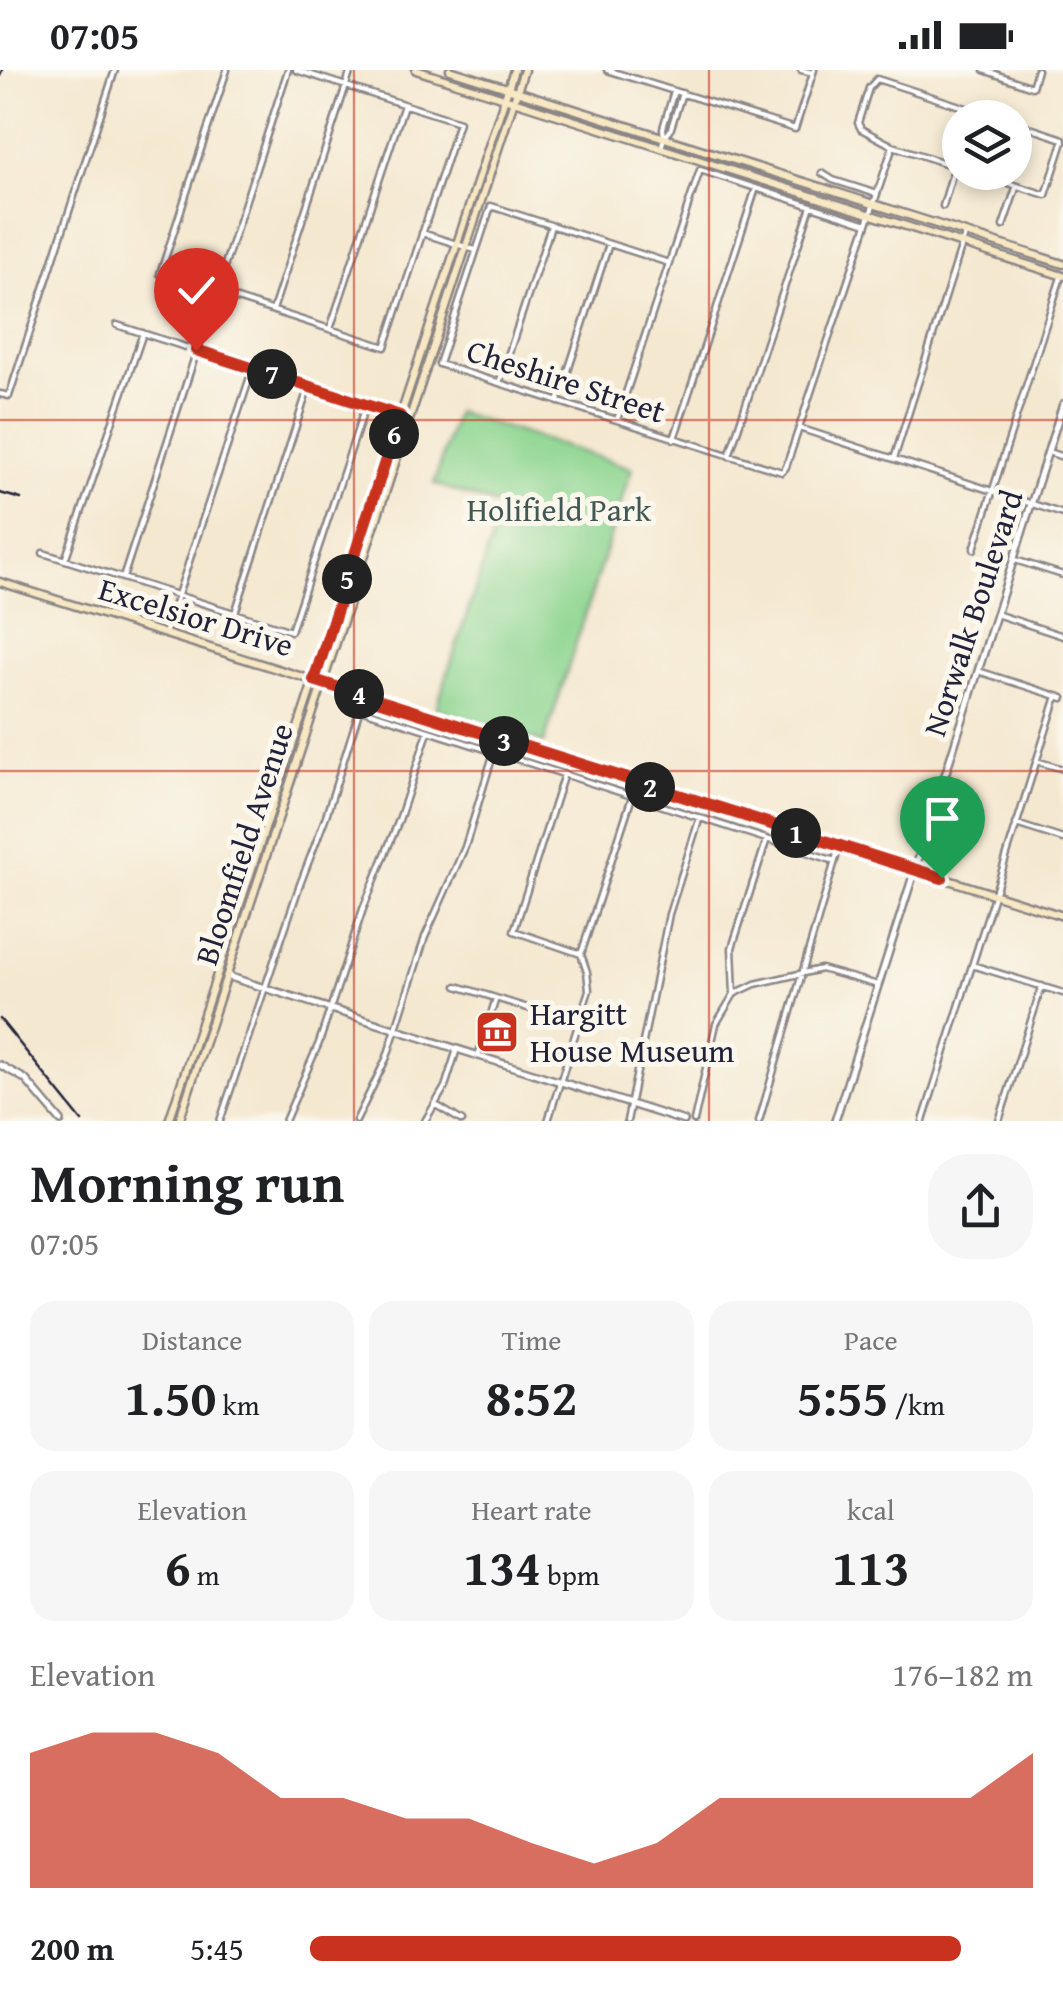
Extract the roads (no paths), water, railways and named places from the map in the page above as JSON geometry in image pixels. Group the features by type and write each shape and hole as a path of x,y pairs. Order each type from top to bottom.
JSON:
{"main road":[{"path":"416,70 1062,275"},
{"path":"450,70 1063,264"},
{"name":"Bloomfield Avenue","path":"179,1121 400,416 514,70"},
{"name":"Bloomfield Avenue","path":"169,1121 524,70"},
{"path":"599,128 602,118"},
{"path":"482,166 492,170"},
{"name":"Excelsior Drive","path":"0,582 1063,916"},
{"path":"235,951 228,941 239,938"},
{"path":"216,979 227,976 221,964"}],"street":[{"path":"0,394 9,396 115,70"},
{"path":"228,70 160,274 385,347 458,122 296,70"},
{"path":"216,292 288,70"},
{"path":"273,310 351,70"},
{"path":"608,70 795,129 813,72 801,70"},
{"path":"984,71 1032,87 1037,70"},
{"path":"942,100 877,79 869,88 858,123 861,129 892,146 942,163"},
{"path":"661,148 663,128 678,92"},
{"path":"330,329 404,104"},
{"path":"1029,190 1046,195 1063,140 1032,129"},
{"path":"892,146 799,428 1063,514"},
{"path":"617,420 700,170 867,224"},
{"path":"822,173 877,194"},
{"path":"674,438 756,188"},
{"path":"942,206 948,190"},
{"path":"1003,226 1015,190"},
{"name":"Cheshire Street","path":"551,225 491,206 439,364 782,472 799,428"},
{"path":"729,456 811,206"},
{"path":"499,383 551,225 669,263"},
{"path":"422,233 476,250"},
{"path":"894,459 966,233"},
{"path":"558,402 609,244"},
{"path":"974,549 1062,275"},
{"path":"117,325 409,419"},
{"path":"65,560 142,334"},
{"path":"123,578 196,350"},
{"path":"166,634 254,368"},
{"path":"236,613 310,386"},
{"path":"43,553 291,631 366,404"},
{"name":"Norwalk Boulevard","path":"835,1121 1063,404"},
{"path":"1048,452 1063,457"},
{"path":"1014,559 1063,575"},
{"path":"996,614 1063,636"},
{"path":"923,1121 1036,761 1060,697 978,671"},
{"path":"220,1121 364,696"},
{"path":"360,709 836,861"},
{"path":"284,1121 320,1043 363,909 399,820 428,730"},
{"path":"356,1121 380,1076 426,937 466,847 494,752"},
{"path":"1036,761 1063,768"},
{"path":"564,774 514,931 580,954"},
{"path":"548,1121 589,990 588,972 580,954 632,796"},
{"path":"626,1121 670,914 700,818"},
{"path":"1016,824 1063,839"},
{"path":"694,1121 716,1024 734,994 732,948 768,839"},
{"path":"759,1121 840,847"},
{"path":"972,964 1063,993"},
{"path":"734,994 755,984 821,969 878,985"},
{"path":"227,976 684,1121"},
{"path":"458,986 534,1010"},
{"path":"999,1121 1042,986"},
{"path":"478,1056 496,998"},
{"path":"425,1121 445,1087 457,1049"},
{"path":"0,1066 25,1080 62,1121"},
{"path":"436,1105 462,1121"}],"railway":[{"path":"0,76 2,70"},
{"path":"0,493 21,499"},
{"path":"0,1019 82,1121"}],"place":[{"name":"Hargitt House Museum","path":"497,1032"}],"park label":[{"name":"Holifield Park","path":"559,510"}]}
